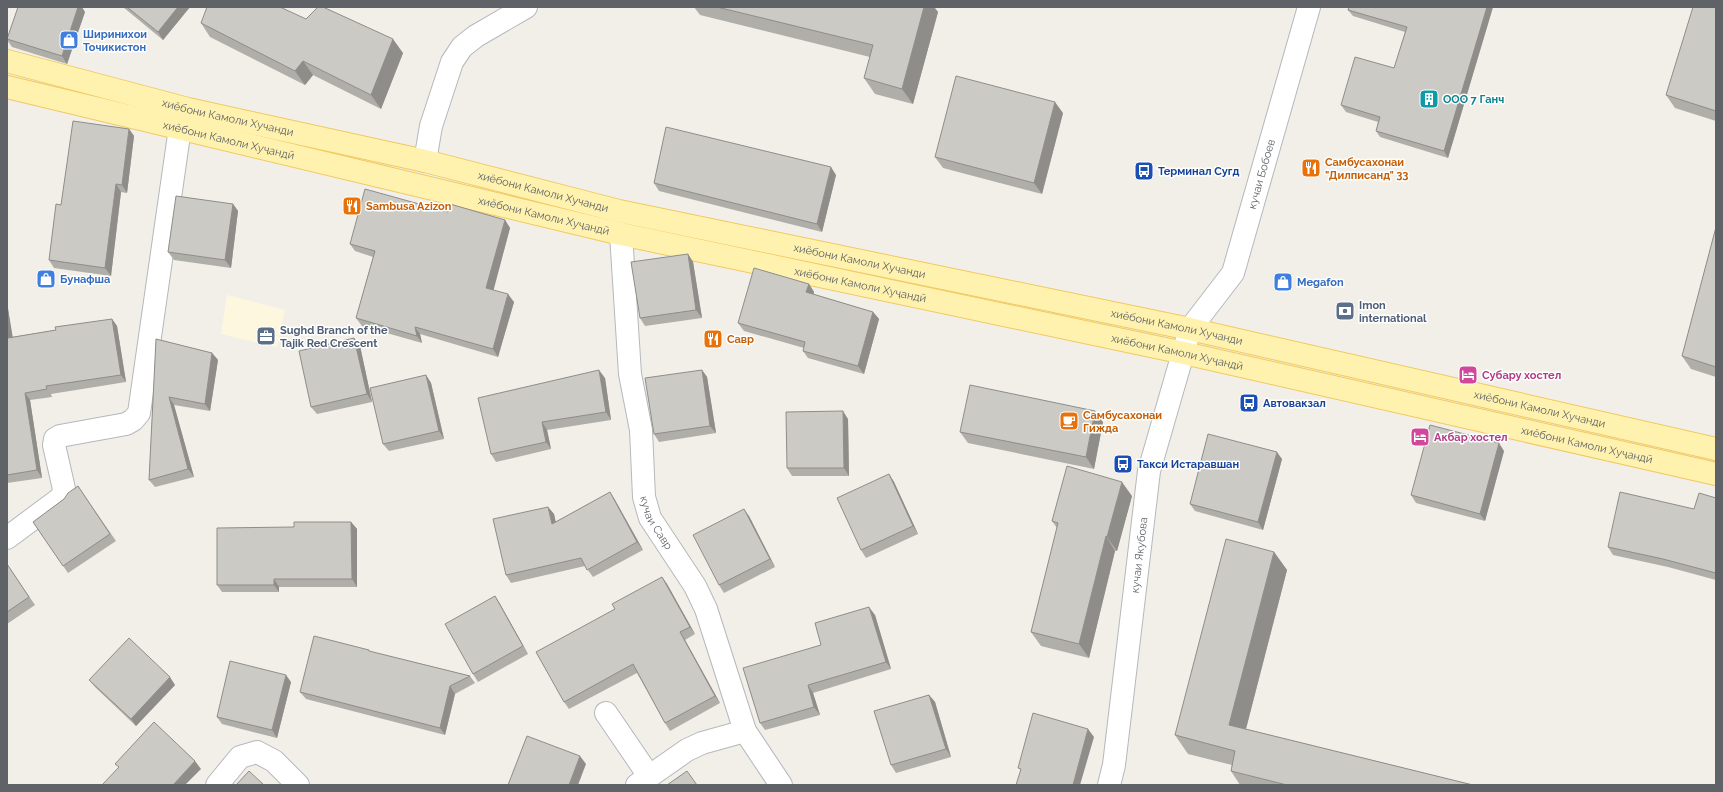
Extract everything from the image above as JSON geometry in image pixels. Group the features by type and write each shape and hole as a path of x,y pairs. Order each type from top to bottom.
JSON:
{"main road":[{"name":"хиёбони Камоли Хучанди","path":"7,61 188,109 425,161 619,210 1190,329 1716,449"},
{"name":"хиёбони Камоли Хуҷандӣ","path":"7,88 621,234 1184,353 1716,474"}],"street":[{"path":"425,161 431,126 452,62 462,47 476,36 526,7"},
{"name":"кучаи Бобоев","path":"1190,329 1233,273 1309,7"},
{"path":"7,538 62,497 64,489 54,445 55,439 60,436 126,424 134,420 139,413 180,128"},
{"name":"кучаи Савр","path":"621,234 630,374 641,430 644,497 650,518 695,586 706,609 745,731 781,785"},
{"name":"кучаи Якубова","path":"1109,785 1114,765 1148,471 1190,329"},
{"path":"606,713 643,780 687,750 702,743 745,731"},
{"path":"217,785 240,758 257,752 274,761 298,785"}],"shaded area":[{"path":"227,295 285,310 277,347 221,334"}],"building":[{"path":"18,7 78,7 62,56 7,39"},
{"path":"127,7 178,7 158,32"},
{"path":"207,7 280,7 306,19 318,7 323,7 393,39 371,95 303,61 295,71 201,23"},
{"path":"717,7 924,7 902,89 864,78 873,45"},
{"name":"ООО 7 Ганч","path":"1349,7 1487,7 1444,151 1376,131 1380,117 1341,105 1355,57 1394,68 1407,27 1348,10"},
{"path":"1693,7 1716,7 1716,111 1666,95"},
{"path":"956,76 1055,102 1034,183 935,157"},
{"path":"73,121 129,129 122,185 116,184 105,268 49,260 56,204 61,205"},
{"path":"666,127 831,167 817,224 654,183"},
{"path":"365,189 448,212 450,204 505,220 486,288 508,294 493,349 415,327 417,336 356,318 375,251 350,244"},
{"path":"176,196 233,204 225,260 168,252"},
{"path":"1716,227 1716,367 1682,356"},
{"path":"688,254 696,310 640,318 631,262"},
{"path":"754,268 809,284 806,292 873,312 858,366 803,351 805,342 738,323"},
{"path":"112,319 121,375 46,386 47,389 25,393 37,470 7,475 7,329 8,338 56,330 55,327"},
{"path":"354,338 367,394 311,407 299,351"},
{"path":"156,339 212,353 205,404 169,397 188,469 149,480"},
{"path":"599,370 606,412 542,422 546,442 491,454 478,398"},
{"path":"702,370 710,426 654,434 645,378"},
{"path":"426,375 439,431 383,444 370,388"},
{"path":"970,385 1095,411 1086,457 960,432"},
{"path":"843,411 844,468 787,468 786,412"},
{"path":"1430,425 1499,443 1480,514 1411,495"},
{"path":"1208,434 1277,452 1258,522 1190,504"},
{"path":"1067,466 1122,482 1107,537 1106,536 1079,644 1031,632 1058,523 1052,521"},
{"path":"889,474 913,526 861,550 837,498"},
{"path":"78,486 110,534 63,566 33,522 64,499 68,493"},
{"path":"610,492 637,542 587,570 581,558 506,575 493,519 548,507 552,524"},
{"path":"1620,492 1694,509 1699,493 1716,498 1716,573 1663,559 1608,547"},
{"path":"744,509 770,559 719,585 693,535"},
{"path":"294,522 351,522 352,579 274,579 274,585 217,585 217,528 294,527"},
{"path":"1226,539 1274,552 1229,725 1473,785 1287,785 1231,771 1235,751 1175,735"},
{"path":"7,564 29,597 7,612"},
{"path":"662,577 690,627 680,632 715,696 665,723 633,664 564,702 536,652 615,609 612,604"},
{"path":"495,596 523,646 473,674 445,624"},
{"path":"869,607 886,662 808,685 814,707 760,723 743,668 821,645 815,623"},
{"path":"314,636 470,676 450,686 440,728 300,692"},
{"path":"129,638 170,677 131,719 89,680"},
{"path":"230,661 286,675 272,730 217,717"},
{"path":"929,695 946,749 891,765 874,711"},
{"path":"1033,713 1088,729 1073,785 1016,785 1021,769 1018,768"},
{"path":"154,722 195,761 173,785 102,785 119,767 115,764"},
{"path":"527,736 580,756 569,785 508,785"},
{"path":"249,771 264,785 236,785"},
{"path":"687,771 697,785 667,785"}],"place":[{"name":"Ширинихои Точикистон","path":"69,40"},
{"name":"ООО 7 Ганч","path":"1429,99"},
{"name":"Самбусахонаи \"Дилписанд\" 33","path":"1311,168"},
{"name":"Терминал Сугд","path":"1144,171"},
{"name":"Sambusa Azizon","path":"352,206"},
{"name":"Бунафша","path":"46,279"},
{"name":"Megafon","path":"1283,282"},
{"name":"Imon international","path":"1345,311"},
{"name":"Sughd Branch of the Tajik Red Crescent","path":"266,336"},
{"name":"Савр","path":"713,339"},
{"name":"Субару хостел","path":"1468,375"},
{"name":"Автовакзал","path":"1249,403"},
{"name":"Самбусахонаи Гижда","path":"1069,421"},
{"name":"Акбар хостел","path":"1420,437"},
{"name":"Такси Истаравшан","path":"1123,464"}]}
